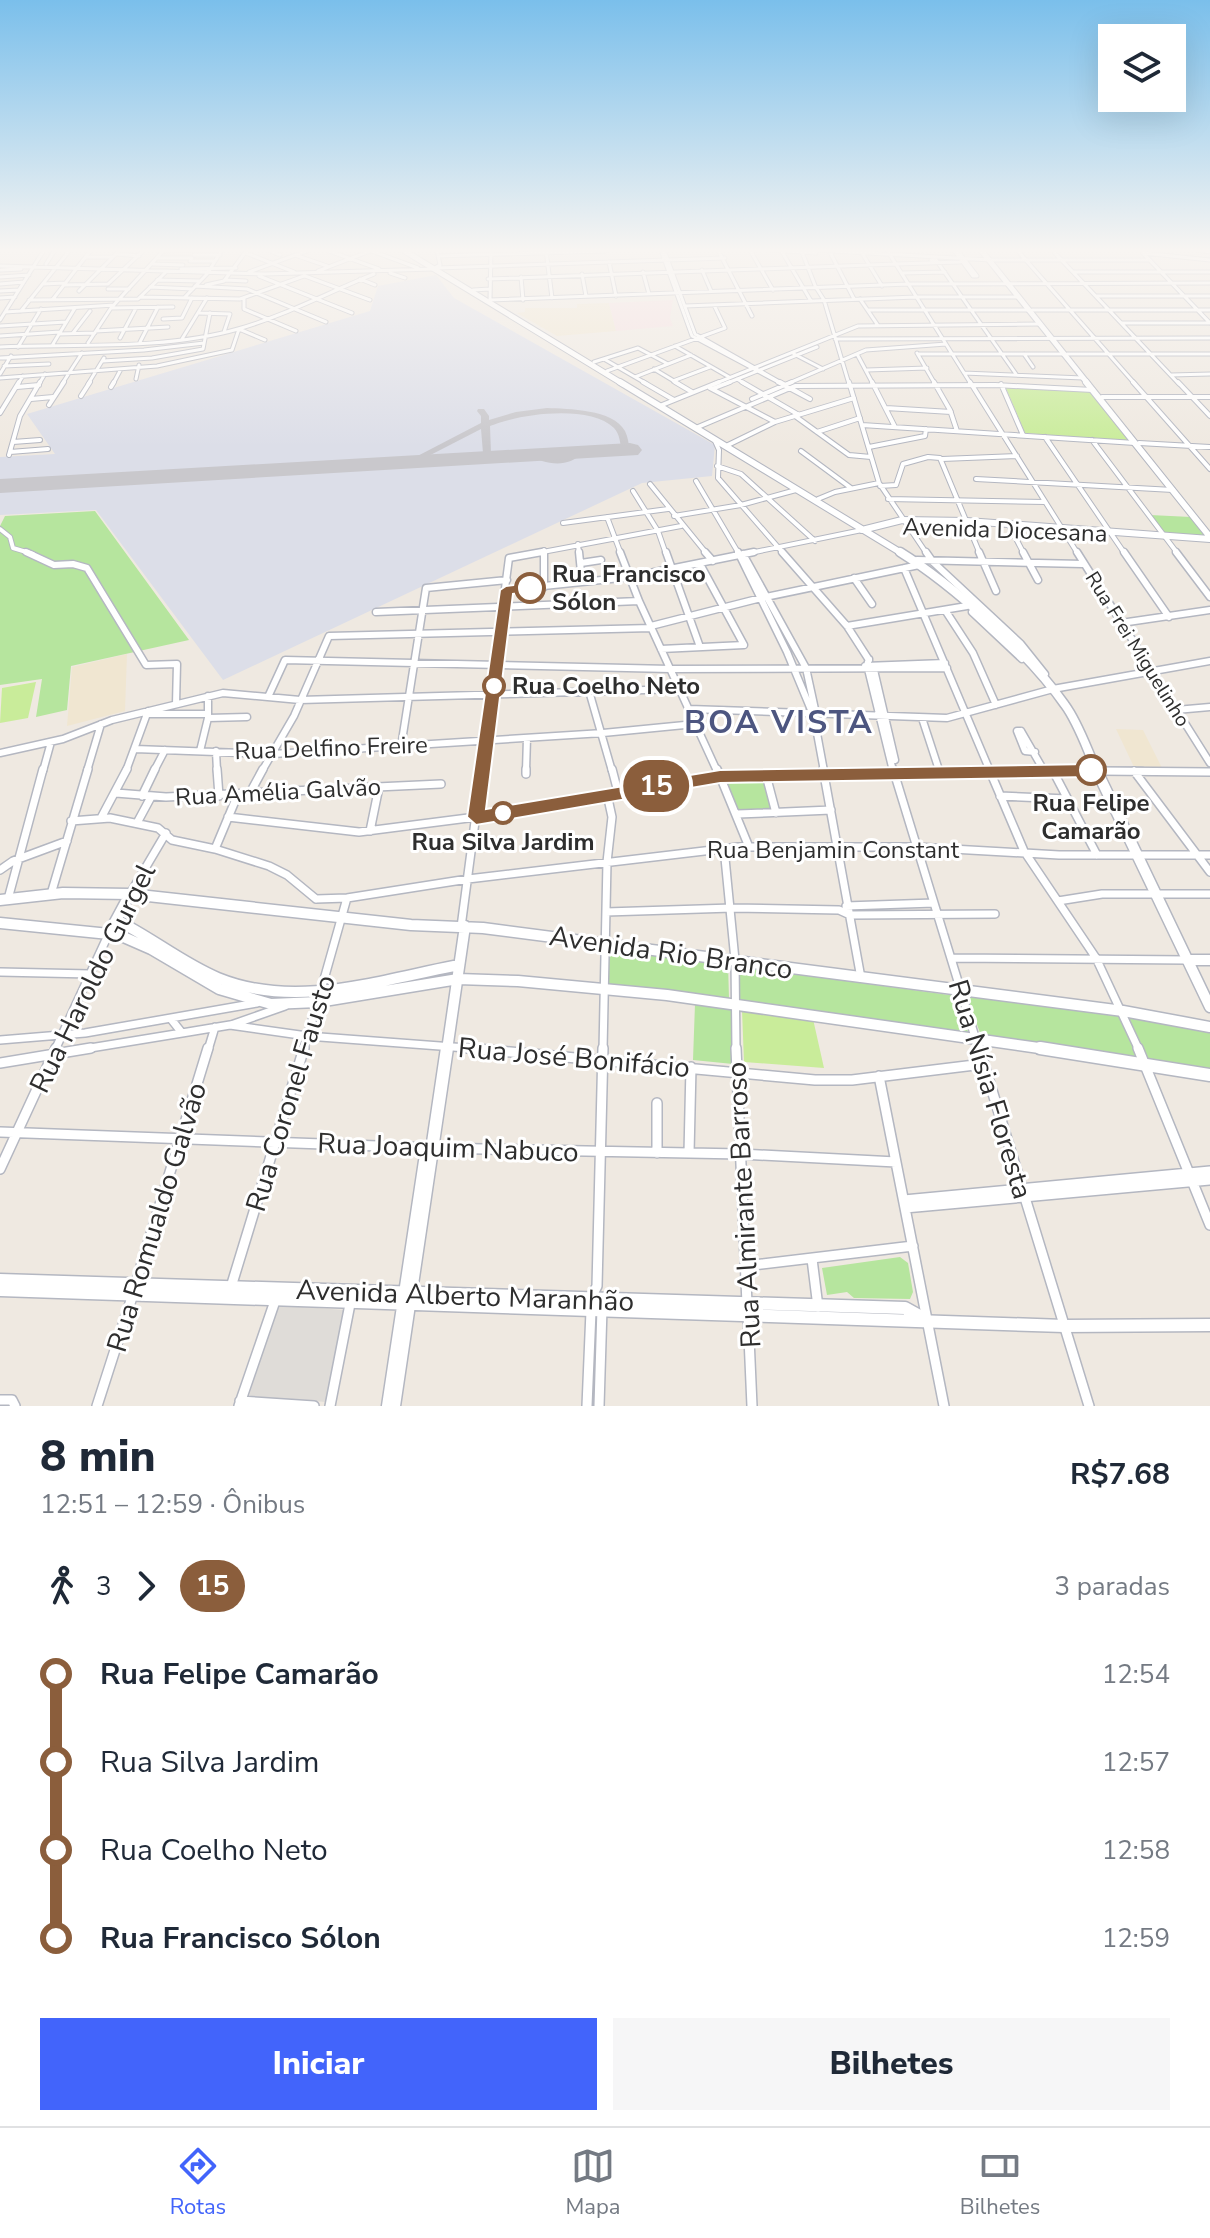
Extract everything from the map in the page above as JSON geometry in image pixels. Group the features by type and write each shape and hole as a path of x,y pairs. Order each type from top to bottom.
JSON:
{"main road":[{"path":"513,316 945,578 1023,654 1056,688 1066,706 1210,1007"},
{"path":"517,316 604,371"},
{"path":"1034,316 1102,397 1210,539"},
{"path":"1034,316 1053,339"},
{"path":"1066,354 1210,531"},
{"path":"582,358 594,362"},
{"path":"639,393 769,469 796,490 819,501"},
{"path":"755,465 772,472 769,469"},
{"name":"Avenida Diocesana","path":"865,530 903,522 968,523 1210,539"},
{"name":"Avenida Rio Branco","path":"4,900 51,894 130,894 411,925 463,924 1123,1011 1210,1027"},
{"name":"Rua Haroldo Gurgel","path":"109,933 130,894"},
{"path":"116,920 209,973 241,986 319,997"},
{"path":"0,923 109,933 133,939 207,984 260,1002 288,1005 454,966"},
{"path":"455,980 454,966 463,924"},
{"path":"391,1406 463,924"},
{"path":"1187,960 1210,960"},
{"name":"Avenida Rio Branco","path":"319,997 455,980 605,988 975,1038 1210,1075"},
{"name":"Avenida Alberto Maranhão","path":"0,1280 275,1301 350,1304 407,1299"},
{"name":"Avenida Alberto Maranhão","path":"0,1290 231,1287 519,1304 597,1301 819,1312 927,1321 1064,1326 1210,1325"}],"street":[{"path":"39,316 2,367 0,376 138,368 184,362 232,350 239,329"},
{"path":"53,344 70,316"},
{"path":"72,334 86,316"},
{"path":"49,405 107,316"},
{"path":"120,338 132,316"},
{"path":"140,342 153,316"},
{"path":"166,316 163,319 183,316"},
{"path":"182,339 197,316"},
{"path":"103,361 140,359 203,349 209,316"},
{"path":"224,332 229,316"},
{"path":"259,316 296,331"},
{"path":"0,347 182,339 239,329 271,316"},
{"path":"310,316 326,322"},
{"path":"507,316 604,371 725,328 719,316"},
{"path":"687,316 697,337 789,386 1001,385 1093,390"},
{"path":"829,316 871,457 888,499 945,578 1021,644 1043,674"},
{"path":"872,316 877,324"},
{"name":"Rua Frei Miguelinho","path":"928,316 1210,763"},
{"path":"976,316 1016,374"},
{"path":"1074,316 1210,469"},
{"path":"1116,316 1210,415"},
{"path":"161,341 171,320"},
{"path":"0,326 66,322"},
{"path":"756,369 865,325 1040,324"},
{"path":"1124,324 1210,324"},
{"path":"0,336 168,327"},
{"path":"239,329 265,340"},
{"path":"662,405 734,379 790,352 835,338 1210,338"},
{"path":"920,339 925,345"},
{"path":"81,396 115,342"},
{"path":"0,358 144,350 204,343"},
{"path":"696,426 858,354 883,347 946,344"},
{"path":"675,346 766,396 851,456 871,457"},
{"path":"914,346 951,412 957,431"},
{"path":"594,362 638,348 668,364"},
{"path":"136,379 144,350"},
{"path":"790,352 824,369"},
{"path":"858,354 895,427"},
{"path":"919,354 1210,354"},
{"path":"1024,354 1033,367"},
{"path":"634,377 691,355"},
{"path":"604,359 674,400"},
{"path":"2,367 49,364"},
{"path":"673,381 710,367"},
{"path":"867,370 927,368"},
{"path":"111,387 121,369"},
{"path":"654,369 692,392"},
{"path":"964,373 1083,378"},
{"path":"11,449 20,416 45,374"},
{"path":"996,374 1023,435"},
{"path":"1173,375 1210,375"},
{"path":"0,413 23,376"},
{"path":"17,387 39,385"},
{"path":"710,388 775,422"},
{"path":"31,399 53,397"},
{"path":"1102,397 1210,397"},
{"path":"719,450 775,422 854,398"},
{"path":"886,408 951,412"},
{"path":"817,432 860,418"},
{"path":"862,425 1210,447"},
{"path":"869,447 925,436 926,429"},
{"path":"1045,437 1169,617"},
{"path":"11,449 40,440"},
{"path":"1092,440 1210,597"},
{"path":"715,441 719,450 718,478 847,626 869,666"},
{"path":"0,448 48,449"},
{"path":"801,451 851,488"},
{"path":"819,501 851,488 896,485 903,464 940,458 1017,456"},
{"path":"940,458 996,591"},
{"path":"717,466 737,471 815,541"},
{"path":"976,479 1173,490"},
{"path":"696,481 806,668 861,978"},
{"path":"650,484 681,526 713,561"},
{"path":"674,516 741,505 796,490"},
{"path":"633,491 658,531 700,647"},
{"path":"888,499 1045,502"},
{"path":"563,523 668,509"},
{"path":"607,517 639,601 738,814 749,847"},
{"path":"1004,525 1038,580"},
{"path":"463,924 509,558 681,526"},
{"path":"0,529 10,537 13,548 40,556 54,565 73,564 87,568 146,665 177,664 176,704"},
{"path":"506,590 630,577 865,530"},
{"path":"578,544 582,582"},
{"path":"544,550 544,587"},
{"path":"250,793 273,754 329,636 651,627 931,559 1083,564"},
{"path":"581,563 601,560"},
{"path":"917,562 1043,674"},
{"path":"661,649 744,645 700,564"},
{"path":"904,568 1024,851 1096,958 1123,1011 1210,1225"},
{"path":"853,578 872,604"},
{"path":"401,747 426,588 507,580"},
{"path":"765,597 814,714"},
{"path":"376,612 639,601"},
{"path":"847,626 967,606"},
{"path":"945,610 973,653 996,705"},
{"path":"1121,623 1210,610"},
{"path":"268,697 285,660 497,662 670,669 946,666"},
{"path":"689,709 922,718 966,714 1056,688 1210,661"},
{"name":"Rua Nísia Floresta","path":"869,666 893,771 1089,1406"},
{"path":"0,753 51,742 101,724 226,693 300,700 680,689"},
{"path":"589,691 618,792"},
{"path":"200,751 208,716 208,696"},
{"path":"1176,710 1210,707"},
{"path":"148,713 247,717"},
{"path":"101,818 116,793 148,713"},
{"path":"922,718 939,770"},
{"path":"51,894 101,724"},
{"name":"Rua Delfino Freire","path":"135,749 273,754 603,733 695,724"},
{"path":"526,774 527,738"},
{"path":"4,900 51,742"},
{"path":"137,823 165,750"},
{"path":"216,751 219,796"},
{"path":"1035,752 1067,799 1097,855"},
{"path":"228,817 337,831 370,831 720,777 939,770 1210,772"},
{"path":"1134,771 1210,872"},
{"path":"766,775 776,813"},
{"name":"Rua Amélia Galvão","path":"116,793 219,796 441,784"},
{"path":"370,831 379,787"},
{"path":"215,849 238,794"},
{"path":"599,1406 597,1301 607,862 612,817 607,794"},
{"path":"1000,796 1067,799"},
{"path":"738,814 831,810"},
{"path":"71,821 101,818 137,823 166,833 172,840 215,849 287,875 316,899 312,914"},
{"name":"Rua Haroldo Gurgel","path":"130,894 166,833"},
{"path":"0,870 16,860 67,841"},
{"name":"Rua Benjamin Constant","path":"316,899 347,898 468,879 724,848 917,847 1097,855 1210,855"},
{"name":"Rua Almirante Barroso","path":"724,848 735,960 736,1071 752,1406"},
{"path":"0,862 16,860"},
{"path":"1058,901 1102,894 1210,894"},
{"name":"Rua Coronel Fausto","path":"231,1287 344,917 347,898"},
{"path":"839,910 848,905 934,903"},
{"path":"606,912 732,908 839,910 850,915 995,914"},
{"name":"Rua Haroldo Gurgel","path":"0,1169 109,933"},
{"path":"951,958 1187,960"},
{"path":"0,972 90,974"},
{"path":"0,1040 61,1036 260,1002"},
{"path":"230,1025 288,1005"},
{"path":"171,1019 182,1033"},
{"name":"Rua José Bonifácio","path":"0,1063 52,1057 230,1025 307,1036 603,1059 815,1080 983,1064"},
{"name":"Rua Romualdo Galvão","path":"97,1406 215,1027"},
{"path":"689,1153 691,1067"},
{"path":"879,1076 944,1406"},
{"path":"657,1103 657,1153"},
{"name":"Rua Joaquim Nabuco","path":"0,1132 430,1148 741,1154 896,1162"},
{"path":"904,1204 1190,1177 1210,1171"},
{"path":"1190,1177 1210,1180"},
{"path":"745,1266 913,1246"},
{"path":"812,1259 819,1312"},
{"path":"275,1301 240,1403 314,1406"},
{"path":"587,1406 597,1301"},
{"path":"330,1406 350,1304"},
{"path":"0,1400 15,1404"}],"shaded area":[{"path":"355,316 485,316 715,445 712,476 642,483 223,680 96,510 0,515 0,457 55,454 27,414"},
{"path":"522,316 612,316 616,331 557,336"},
{"path":"612,316 670,316 673,326 616,331"},
{"path":"127,654 125,711 67,726 72,667"},
{"path":"1116,729 1143,730 1162,768 1134,767"},
{"path":"277,1305 344,1310 326,1402 249,1396"}],"green space":[{"path":"1005,386 1091,391 1129,441 1025,433"},
{"path":"95,511 189,640 71,666 67,710 36,717 42,679 0,685 0,526 5,516"},
{"path":"1150,515 1191,517 1205,536 1163,533"},
{"path":"36,682 28,718 0,723 2,688"},
{"path":"763,778 772,810 739,811 725,780"},
{"path":"609,948 728,964 729,998 605,985"},
{"path":"737,966 957,996 968,1032 737,1000"},
{"path":"967,996 1119,1014 1138,1059 1018,1043 980,1033"},
{"path":"695,1004 731,1009 733,1064 693,1060"},
{"path":"742,1010 813,1019 824,1068 744,1062"},
{"path":"1128,1015 1210,1031 1210,1069 1146,1061"},
{"path":"900,1257 908,1263 913,1292 910,1299 854,1298 847,1292 827,1295 822,1268"}],"taxiway":[{"path":"481,411 485,424"},
{"path":"485,424 531,412 580,413 609,420 618,427 625,450"},
{"path":"410,462 485,424"},
{"path":"479,458 487,454 485,424"},
{"path":"532,455 563,461 578,453"}],"runway":[{"path":"0,486 630,450"}],"bus line":[{"name":"15","path":"530,588 506,590 476,817 720,777 939,770 1091,770"}],"place":[{"name":"Rua Francisco Sólon","path":"530,588"},
{"name":"Rua Coelho Neto","path":"494,686"},
{"name":"Rua Felipe Camarão","path":"1091,770"},
{"name":"Rua Silva Jardim","path":"503,813"}],"district":[{"name":"BOA VISTA","path":"779,722"}]}
